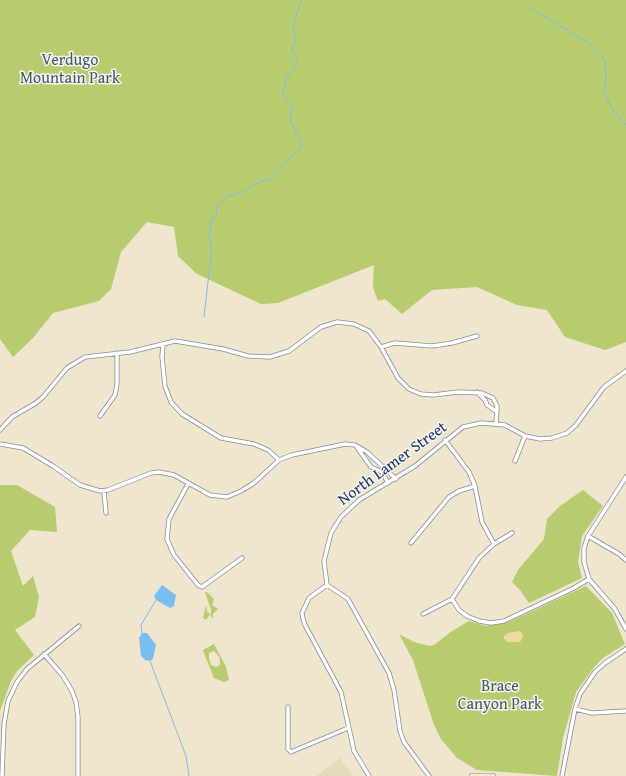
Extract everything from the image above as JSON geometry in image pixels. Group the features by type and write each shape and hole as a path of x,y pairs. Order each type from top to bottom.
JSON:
{"street":[{"path":"0,430 12,417 36,403 43,397 67,368 85,357 130,352 175,341 248,356 270,357 289,351 321,327 337,322 354,324 369,331 381,348 398,378 408,388 421,394 433,395 458,392 477,392 493,398 497,406 496,424"},
{"path":"381,348 395,342 432,346 452,343 476,336"},
{"path":"163,344 162,357 165,386 171,402 182,414 221,438 254,444 268,450 279,460"},
{"path":"100,416 115,395 118,384 117,353"},
{"name":"North Lamer Street","path":"327,584 324,561 325,553 336,524 359,500 388,482 396,479 415,466 445,440 463,427 487,423 505,425 525,436 552,438 567,434 576,425 604,387 626,371"},
{"path":"477,392 486,400 487,405 497,412"},
{"path":"515,461 525,436"},
{"path":"445,440 462,460 475,486 482,522 494,544"},
{"path":"0,444 23,448 90,490 104,491 151,472 165,472 210,495 227,497 242,492 279,460 316,449 345,444 355,445 367,452 396,479"},
{"path":"355,445 371,467 382,472 388,482"},
{"path":"626,478 588,536 584,548 584,562 589,579 615,609 626,629"},
{"path":"188,484 171,512 168,526 167,539 169,547 178,562 198,585 203,586 242,558"},
{"path":"411,543 449,497 459,491 475,486"},
{"path":"104,491 106,513"},
{"path":"423,614 452,599 479,558 494,544 512,533"},
{"path":"588,536 626,560"},
{"path":"452,599 459,610 467,616 479,621 491,623 504,620 574,588 589,579"},
{"path":"369,776 354,751 341,692 303,619 302,613 309,598 327,584 348,599 389,673 394,690 400,732 404,742 429,776"},
{"path":"2,776 4,724 8,701 17,682 27,669 78,626"},
{"path":"562,776 574,709 580,694 595,672 605,662 626,649"},
{"path":"44,654 62,676 72,691 76,702 78,716 78,776"},
{"path":"288,708 288,749 291,752 348,728"},
{"path":"574,709 592,713 626,711"},
{"path":"472,776 493,776"}],"shaded area":[{"path":"340,758 353,776 316,776"}],"green space":[{"name":"Verdugo Mountain Park","path":"0,0 626,0 626,342 605,350 565,337 547,310 517,305 477,287 432,290 402,314 385,299 378,301 373,287 374,265 278,303 261,304 197,274 178,256 174,227 147,222 121,252 111,289 99,301 53,313 33,338 13,357 0,339"},
{"path":"0,485 17,485 55,507 57,532 30,530 11,551 23,586 33,576 39,597 35,617 15,630 34,655 17,671 11,681 0,711"},
{"path":"583,490 603,506 582,536 578,562 582,578 529,603 512,582 518,570 544,539 547,519 560,506"},
{"name":"Brace Canyon Park","path":"586,586 612,613 625,644 603,658 595,666 576,692 563,738 557,776 477,770 457,758 441,739 434,725 413,660 399,634 414,642 429,646 434,645 452,631 469,621 486,626 509,622"},
{"path":"205,592 207,592 214,599 212,605 218,609 212,615 214,616 212,618 210,614 206,620 203,618 206,605 207,612 211,614 211,610"},
{"path":"214,644 226,667 229,680 224,682 214,678 203,650","holes":["214,651 219,656 220,665 216,667 211,665 209,653"]}],"sand":[{"path":"519,631 522,633 523,637 520,642 507,642 503,637 508,633"}],"water":[{"path":"162,585 176,595 174,606 170,608 156,600 154,596"},
{"path":"142,633 147,633 156,645 153,659 150,661 145,660 141,656 139,638"}],"waterway":[{"path":"204,317 212,247 209,237 211,220 217,215 216,206 228,196 243,192 255,184 272,178 302,146 290,120 293,109 282,92 285,86 285,80 297,65 297,59 292,51 296,37 293,30 302,0"},
{"path":"529,7 590,44 605,60 606,77 604,92 612,109 626,125"},
{"path":"142,633 141,625 156,600"},
{"path":"150,661 186,756 189,776"}]}
